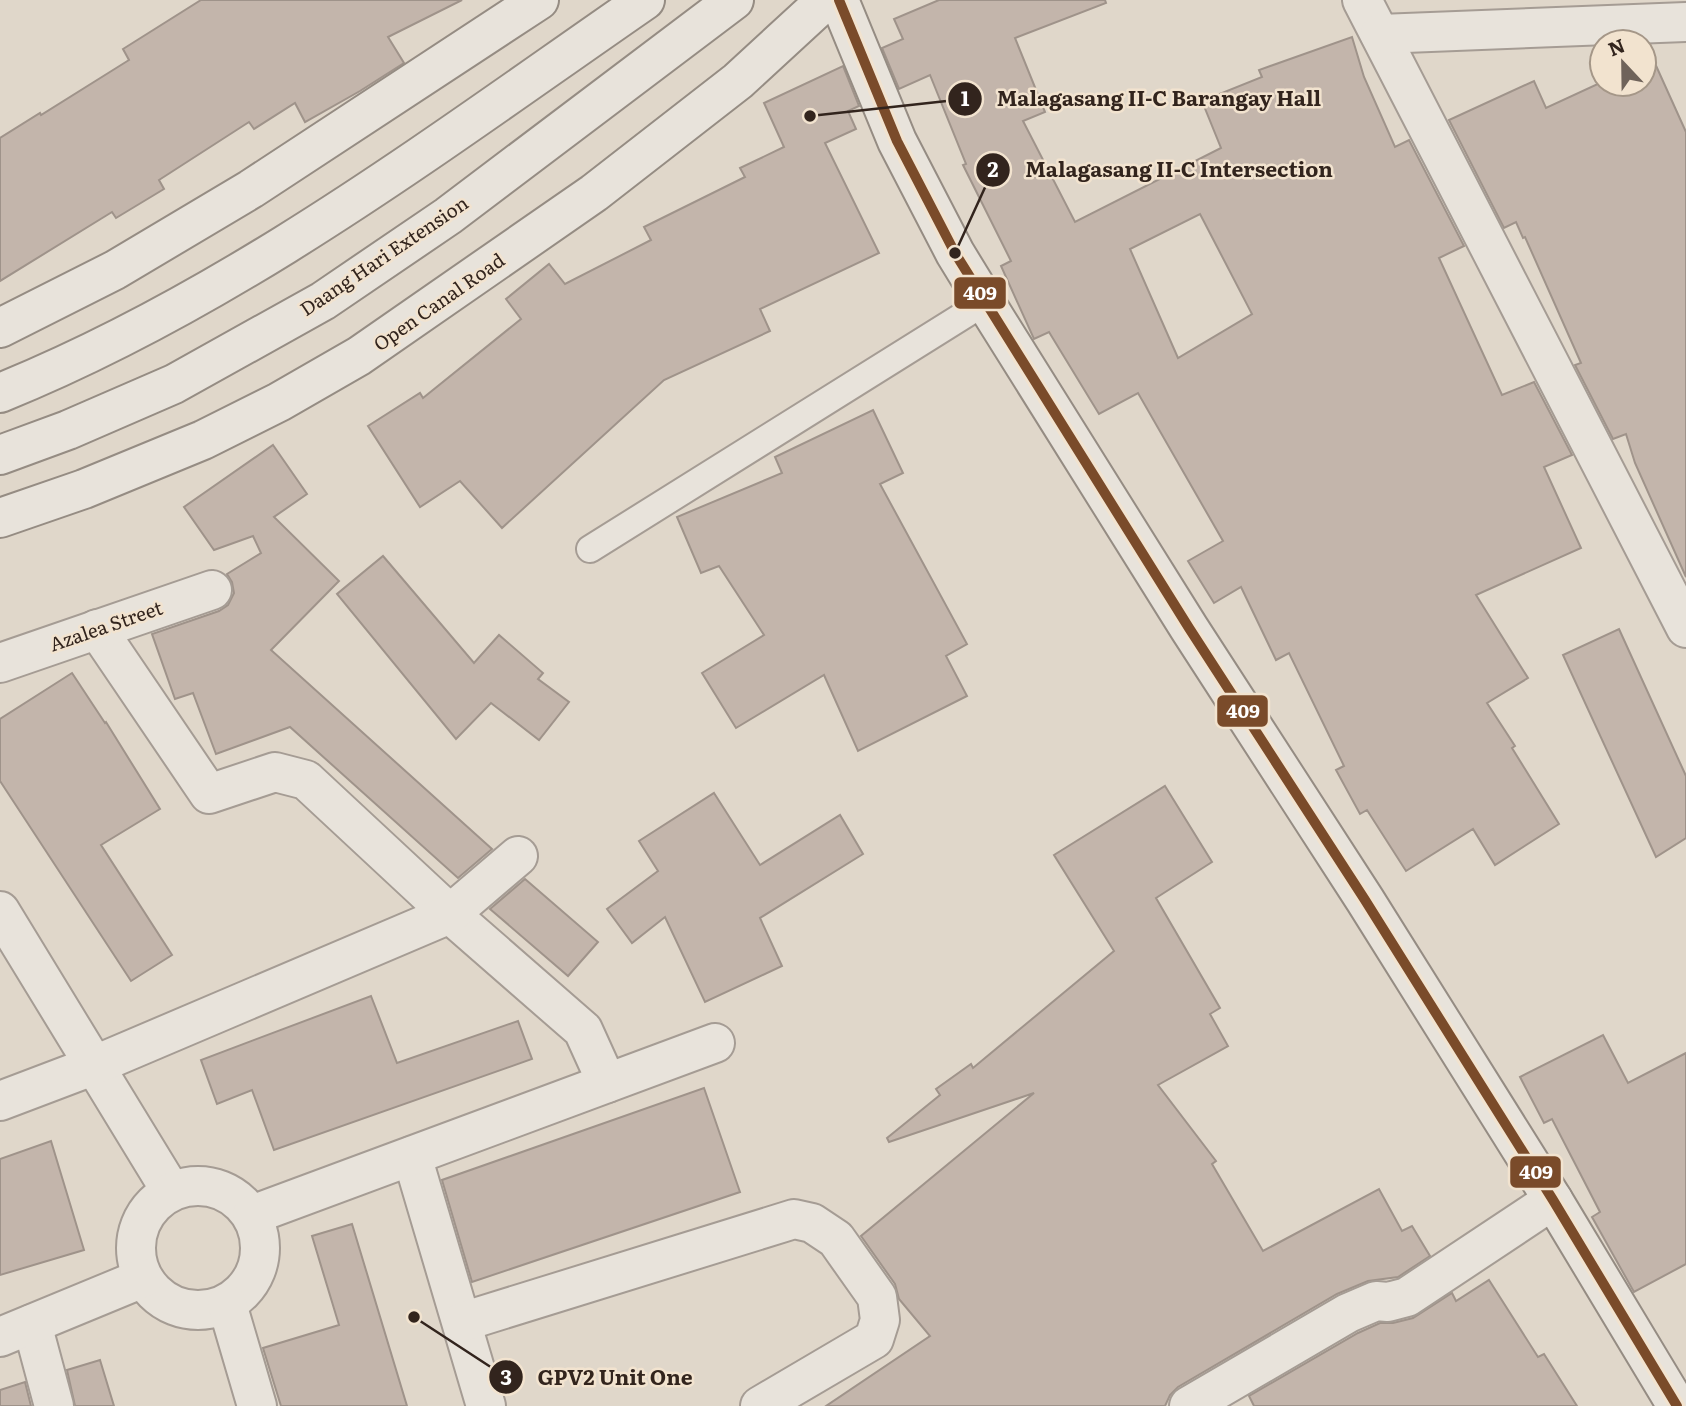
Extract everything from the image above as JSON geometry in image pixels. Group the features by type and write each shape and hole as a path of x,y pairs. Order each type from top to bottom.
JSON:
{"street":[{"path":"0,328 115,270 251,189 539,0"},
{"path":"0,393 145,327 287,244 645,0"},
{"name":"Daang Hari Extension","path":"0,455 68,430 174,384 323,301 448,216 734,0"},
{"name":"Open Canal Road","path":"0,518 84,489 203,440 279,402 359,356 594,193 738,81 826,0"},
{"path":"839,0 897,141 955,253 1189,628 1365,900 1553,1200 1677,1406"},
{"path":"1362,0 1686,628"},
{"path":"1380,34 1668,15"},
{"name":"Azalea Street","path":"0,663 212,590"},
{"path":"97,629 209,794 275,772 306,780 450,914 583,1030 607,1083"},
{"path":"0,1101 95,1065 450,914 518,856"},
{"path":"0,911 172,1191"},
{"path":"252,1215 715,1044"},
{"path":"412,1156 486,1406"},
{"path":"189,1186 208,1186 225,1191 240,1201 252,1215 260,1234 261,1255 255,1275 243,1292 226,1304 208,1310 189,1310 171,1305 155,1294 143,1278 136,1259 136,1239 143,1219 155,1203 172,1191 189,1186"},
{"path":"1189,1406 1348,1313 1376,1301 1388,1303 1407,1297 1553,1200"},
{"path":"462,1322 794,1219 812,1223 836,1239 877,1297 880,1320 874,1339 760,1406"},
{"path":"54,1406 16,1331 143,1278"},
{"path":"226,1304 257,1406"}],"lane":[{"path":"590,549 985,302"}],"building":[{"path":"201,0 462,0 388,37 404,63 360,91 305,122 295,103 254,129 249,122 159,180 164,189 116,218 112,212 0,281 0,138 129,60 123,49"},
{"path":"939,0 1105,0 1106,3 1015,38 1045,112 1023,121 1075,222 1221,148 1202,101 1262,77 1259,70 1352,37 1364,77 1395,147 1409,140 1464,246 1439,258 1502,395 1534,382 1572,455 1544,467 1581,548 1476,595 1528,678 1487,703 1559,824 1495,865 1473,829 1406,871 1367,810 1360,814 1336,770 1344,766 1289,653 1276,660 1241,587 1214,603 1188,561 1223,541 1138,393 1099,414 1049,332 1034,339 1001,266 1011,261 963,165 966,164 930,75 899,89 882,48 903,39 894,19","holes":["1200,214 1252,314 1178,358 1130,249"]},
{"path":"843,66 859,106 848,111 856,129 825,143 879,253 760,309 770,331 664,380 502,528 460,481 420,507 368,426 420,393 423,398 521,319 506,299 549,264 565,284 651,240 644,227 745,177 740,168 784,147 764,103"},
{"path":"1658,70 1686,132 1686,577 1635,463 1626,434 1613,439 1575,365 1581,363 1525,237 1523,238 1516,222 1504,228 1449,120 1534,81 1546,108 1588,88 1588,98 1658,98"},
{"path":"873,410 903,473 880,484 967,644 946,656 967,696 858,751 824,675 736,728 702,673 764,635 719,566 701,573 677,517 782,473 775,457"},
{"path":"273,445 307,494 274,517 339,581 271,650 492,849 458,878 290,727 216,754 193,693 175,699 152,634 219,611 228,605 234,593 227,574 261,553 253,536 214,550 184,507"},
{"path":"383,556 474,663 499,635 543,673 538,679 569,702 539,740 491,703 456,739 337,594"},
{"path":"1619,629 1686,776 1686,838 1656,857 1563,655"},
{"path":"72,673 160,809 101,845 172,955 131,981 0,781 0,719"},
{"path":"1165,786 1212,862 1156,898 1220,1008 1210,1014 1228,1046 1158,1085 1216,1161 1212,1164 1263,1251 1379,1189 1402,1231 1412,1226 1430,1256 1398,1277 1368,1281 1337,1294 1178,1387 1165,1406 826,1406 930,1336 899,1299 895,1284 861,1236 1034,1093 889,1142 887,1138 940,1095 936,1089 971,1064 973,1068 1114,951 1054,855"},
{"path":"714,793 760,865 840,815 863,854 760,918 782,966 705,1002 665,917 632,943 607,909 658,871 639,841"},
{"path":"525,879 598,942 568,976 490,909"},
{"path":"371,996 397,1063 518,1021 532,1059 274,1150 252,1090 217,1104 201,1060"},
{"path":"1603,1035 1628,1083 1686,1053 1686,1264 1634,1292 1592,1217 1600,1212 1552,1119 1544,1123 1520,1077"},
{"path":"704,1088 740,1192 472,1282 442,1180"},
{"path":"51,1141 84,1250 0,1275 0,1159"},
{"path":"352,1224 407,1406 281,1406 263,1348 339,1325 312,1236"},
{"path":"1489,1280 1538,1357 1544,1354 1577,1406 1254,1406 1249,1396 1358,1333 1380,1323 1413,1318 1452,1293 1456,1301"},
{"path":"100,1360 114,1406 75,1406 67,1370"},
{"path":"25,1382 31,1406 0,1406 0,1390"}],"transit line":[{"name":"409","path":"839,0 897,141 955,253 1189,628 1365,900 1553,1200 1677,1406"}],"place":[{"name":"Malagasang II-C Barangay Hall","path":"810,116"},
{"name":"Malagasang II-C Intersection","path":"955,253"},
{"name":"GPV2 Unit One","path":"414,1317"}]}
